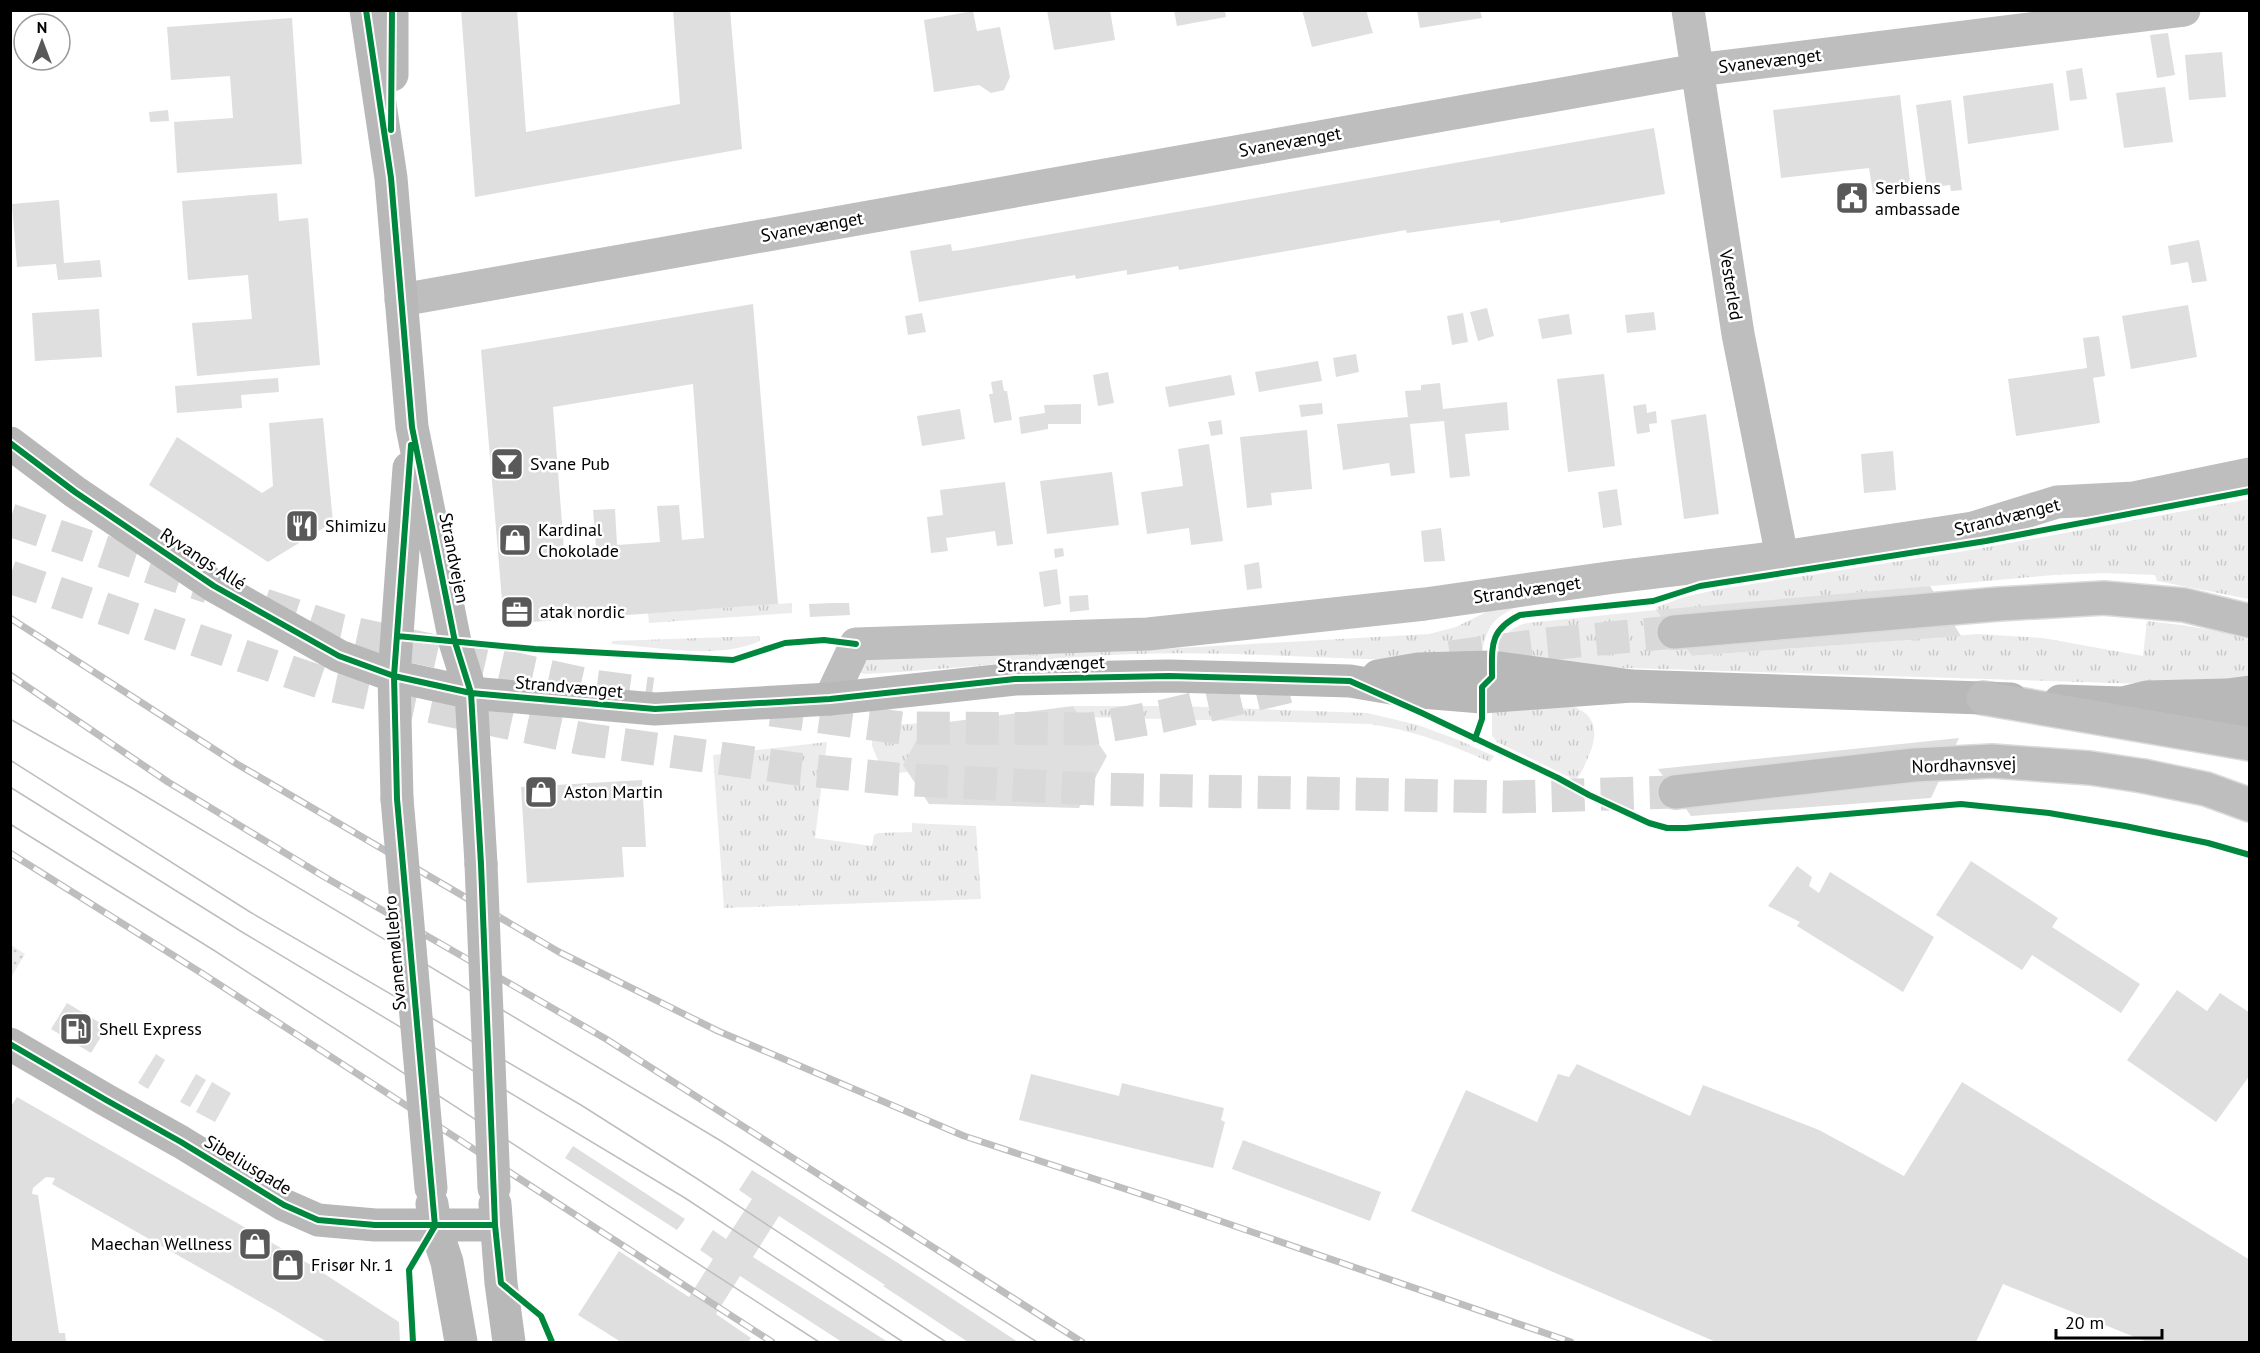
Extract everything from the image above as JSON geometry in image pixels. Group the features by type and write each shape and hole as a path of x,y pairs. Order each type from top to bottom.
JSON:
{"main road":[{"name":"Vesterled","path":"1688,10 1738,333 1782,557"},
{"name":"Svanevænget","path":"401,300 1697,70 2184,10"},
{"name":"Strandvænget","path":"830,699 856,644 1148,634 1425,604 1615,577 1782,557 1973,528 2057,502 2134,498 2250,474"},
{"path":"1674,632 1964,607 2104,598 2184,605 2250,621"},
{"path":"1983,698 2250,744"},
{"name":"Nordhavnsvej","path":"1675,792 1914,765 1992,761 2090,768 2143,776 2206,789 2250,805"}],"street":[{"name":"Strandvejen","path":"366,10 391,178 412,427 455,642 471,693"},
{"name":"Strandvejen","path":"391,178 392,10"},
{"name":"Strandvejen","path":"394,676 412,427"},
{"name":"Ryvangs Allé","path":"10,443 75,492 214,586 339,656 394,676 471,693"},
{"name":"Strandvænget","path":"471,693 655,709 830,699 1015,679 1169,676 1350,681 1418,669 1491,667 1632,686 2123,703 2147,698 2250,692"},
{"name":"Svanemøllebro","path":"394,676 397,799 431,1188 435,1226 447,1262 461,1342"},
{"path":"471,693 481,864 495,1226 509,1342"},
{"name":"Strandvænget","path":"2123,703 2206,720 2250,720"},
{"name":"Sibeliusgade","path":"10,1044 182,1142 284,1205 318,1220 375,1225 495,1226"}],"green space":[{"path":"2249,499 2249,599 2157,581 2155,575 2104,573 2054,575 1657,611 1692,656 1978,634 2043,638 2143,656 2147,621 2212,630 2249,640 2249,678 2168,684 2112,683 1597,667 1501,658 1506,635 1514,628 1527,623 1656,610 1657,607 1684,597 1720,589 1977,549"},
{"path":"792,603 792,613 649,623 648,613"},
{"path":"1517,607 1501,616 1491,626 1481,657 1406,660 1169,653 1068,658 865,674 860,670 868,659 1107,652 1429,634 1456,627 1488,611"},
{"path":"759,636 760,641 726,650 688,651 612,644 612,641"},
{"path":"1073,706 1179,706 1367,713 1418,725 1494,756 1490,762 1432,739 1370,724 1080,717"},
{"path":"1572,706 1588,716 1594,730 1590,754 1576,779 1497,742 1492,736 1492,707"},
{"path":"923,723 925,725 904,765 908,772 884,774 872,746 873,726"},
{"path":"827,742 815,838 872,846 874,835 912,832 912,823 976,826 981,899 724,908 713,755"},
{"path":"11,945 25,954 11,978"}],"building":[{"path":"461,10 517,10 526,132 680,104 673,10 730,10 742,149 475,197"},
{"path":"1047,10 1110,10 1115,40 1054,50"},
{"path":"1174,10 1225,10 1226,17 1177,26"},
{"path":"1302,10 1366,10 1373,33 1312,47"},
{"path":"1417,10 1480,10 1482,18 1420,28"},
{"path":"973,11 977,31 1000,27 1010,77 1004,90 991,93 979,85 934,92 924,20"},
{"path":"292,18 302,164 177,173 174,122 233,118 230,76 171,80 167,27"},
{"path":"2168,33 2175,75 2157,78 2150,35"},
{"path":"2222,52 2226,97 2189,100 2185,55"},
{"path":"2082,68 2087,99 2070,101 2066,71"},
{"path":"2053,83 2059,130 1968,144 1963,96"},
{"path":"2165,87 2173,142 2124,148 2116,93"},
{"path":"1900,95 1911,190 1873,194 1869,168 1781,178 1773,110"},
{"path":"1951,100 1962,190 1951,191 1950,185 1927,188 1916,105"},
{"path":"168,110 169,121 150,122 149,112"},
{"path":"1654,128 1665,194 1500,223 1500,220 1407,233 1406,230 1179,270 1178,266 1127,275 1127,270 1076,279 1075,275 919,302 910,251 951,244 952,251 961,250"},
{"path":"277,193 279,221 308,218 320,365 197,376 192,323 252,319 248,275 188,280 182,201"},
{"path":"59,200 64,263 100,260 102,277 58,280 56,264 17,267 12,204"},
{"path":"2199,240 2207,281 2192,283 2188,262 2171,265 2168,246"},
{"path":"753,304 778,604 504,624 481,350","holes":["693,384 704,538 682,540 679,505 657,506 660,542 617,545 615,509 593,510 596,547 564,549 553,407"]},
{"path":"2188,305 2197,357 2131,369 2122,316"},
{"path":"1487,308 1494,336 1478,341 1470,312"},
{"path":"99,309 102,357 35,361 32,313"},
{"path":"1654,312 1656,330 1627,333 1625,315"},
{"path":"922,313 926,332 908,335 905,316"},
{"path":"1463,313 1468,342 1452,345 1447,316"},
{"path":"1569,314 1572,334 1542,339 1538,319"},
{"path":"2099,336 2105,376 2093,378 2100,423 2016,436 2008,379 2087,368 2083,338"},
{"path":"1356,354 1359,372 1336,377 1333,358"},
{"path":"1318,361 1322,381 1259,392 1255,372"},
{"path":"1108,372 1114,403 1098,406 1093,375"},
{"path":"1604,374 1615,466 1568,472 1557,379"},
{"path":"1231,375 1235,395 1169,407 1165,387"},
{"path":"278,378 279,392 241,395 242,408 177,413 175,386"},
{"path":"1002,380 1004,391 1007,391 1012,420 994,423 989,394 993,394 991,382"},
{"path":"1440,383 1443,409 1507,402 1509,430 1465,434 1470,476 1450,478 1444,421 1410,424 1415,473 1391,476 1389,463 1343,470 1337,424 1408,417 1405,391 1421,390 1421,385"},
{"path":"1322,403 1323,414 1301,417 1299,405"},
{"path":"1081,404 1081,424 1048,424 1048,429 1021,434 1019,417 1045,413 1044,405"},
{"path":"1646,404 1647,413 1656,411 1657,423 1649,424 1650,432 1637,434 1633,406"},
{"path":"960,409 965,439 922,446 917,416"},
{"path":"1706,414 1719,514 1684,519 1671,420"},
{"path":"323,418 333,522 268,562 149,485 177,437 262,493 273,486 269,423"},
{"path":"1221,420 1223,434 1211,436 1208,422"},
{"path":"1307,430 1312,489 1271,493 1272,505 1247,508 1240,437"},
{"path":"1209,444 1223,541 1191,545 1189,528 1147,534 1141,492 1183,486 1178,449"},
{"path":"1893,451 1896,490 1864,493 1861,454"},
{"path":"1112,472 1119,525 1047,534 1040,481"},
{"path":"1005,482 1013,544 997,546 995,531 946,538 948,551 931,553 927,517 943,515 940,490"},
{"path":"1617,489 1622,525 1603,528 1598,492"},
{"path":"1441,528 1445,561 1424,562 1421,531"},
{"path":"1063,548 1064,556 1055,558 1054,549"},
{"path":"1259,562 1262,588 1247,590 1244,565"},
{"path":"1057,569 1061,604 1044,607 1039,572"},
{"path":"1930,586 1961,636 1692,656 1656,610"},
{"path":"1088,595 1089,610 1070,612 1069,596"},
{"path":"849,603 850,615 810,617 809,604"},
{"path":"1073,706 1107,756 1079,808 929,804 903,765 925,725"},
{"path":"1959,738 1931,798 1691,816 1658,769"},
{"path":"642,780 646,847 622,847 624,877 527,883 521,787"},
{"path":"1971,861 2058,918 2052,927 2140,984 2121,1013 2032,955 2022,970 1936,915"},
{"path":"1797,866 1812,877 1809,886 1819,893 1830,872 1934,937 1903,992 1797,926 1800,922 1768,906"},
{"path":"2177,990 2207,1011 2220,993 2250,1013 2250,1075 2216,1122 2127,1060"},
{"path":"67,1003 107,1027 91,1053 51,1029"},
{"path":"156,1054 165,1060 148,1089 138,1083"},
{"path":"1577,1064 1690,1116 1703,1085 1819,1130 1904,1176 1962,1082 2250,1260 2250,1342 2147,1342 2003,1284 1976,1342 1716,1342 1411,1211 1466,1090 1537,1122 1558,1074 1569,1077"},
{"path":"196,1074 206,1080 190,1107 180,1102"},
{"path":"1031,1074 1119,1096 1122,1083 1224,1108 1221,1120 1225,1122 1213,1168 1019,1120"},
{"path":"212,1082 231,1093 215,1122 196,1112"},
{"path":"17,1097 309,1264 399,1322 400,1342 327,1342 52,1184 55,1178 46,1177 33,1188 32,1194 38,1195 59,1333 65,1333 66,1342 10,1342 10,1108"},
{"path":"1243,1140 1381,1192 1370,1221 1232,1169"},
{"path":"573,1146 685,1219 677,1230 565,1158"},
{"path":"752,1170 1018,1342 968,1342 779,1216 753,1257 888,1342 842,1342 740,1276 716,1314 751,1338 748,1342 621,1342 578,1315 619,1251 689,1297 713,1259 700,1250 713,1230 726,1239 752,1199 739,1190"}],"tunnel":[{"path":"10,520 209,587"},
{"path":"10,577 329,685 584,739 797,769 896,779 1095,789 1508,797 1675,792"},
{"path":"264,605 339,630 593,686 652,694"},
{"path":"1450,657 1547,644 1674,632"},
{"path":"771,710 901,728 1089,729 1163,716 1296,685"}],"tram line":[{"path":"10,719 132,788 721,1141 1037,1342"},
{"path":"10,760 250,912 581,1105 946,1342"},
{"path":"10,787 242,932 685,1198 903,1342"},
{"path":"10,824 215,951 819,1342"}],"railway":[{"path":"10,618 237,764 559,952 718,1031 964,1136 1165,1202 1571,1342"},
{"path":"10,675 168,782 323,876 606,1039 1082,1342"},
{"path":"10,853 203,974 772,1342"}],"cycle path":[{"path":"366,10 391,178 412,427 455,642 471,693 481,864 495,1225 501,1283 541,1316 552,1342"},
{"path":"391,130 392,10"},
{"path":"10,443 75,492 214,586 339,656 394,676 471,693 655,709 830,699 1015,679 1169,676 1350,681 1422,713 1649,823 1667,828 1961,804 2049,813 2125,826 2208,843 2250,855"},
{"path":"411,445 394,676 397,799 435,1226"},
{"path":"1475,739 1482,719 1482,687 1492,677 1494,640 1503,627 1520,615 1653,601 1700,586 1986,541 2250,491"},
{"path":"397,636 535,649 733,660 785,643 824,640 856,644"},
{"path":"10,1044 181,1142 284,1205 318,1220 375,1225 495,1225"},
{"path":"413,1342 409,1270 435,1226"}],"place":[{"name":"Serbiens ambassade","path":"1852,198"},
{"name":"Svane Pub","path":"507,464"},
{"name":"Shimizu","path":"302,526"},
{"name":"Kardinal Chokolade","path":"515,540"},
{"name":"atak nordic","path":"517,612"},
{"name":"Aston Martin","path":"541,792"},
{"name":"Shell Express","path":"76,1029"},
{"name":"Maechan Wellness","path":"255,1244"},
{"name":"Frisør Nr. 1","path":"288,1265"}]}
